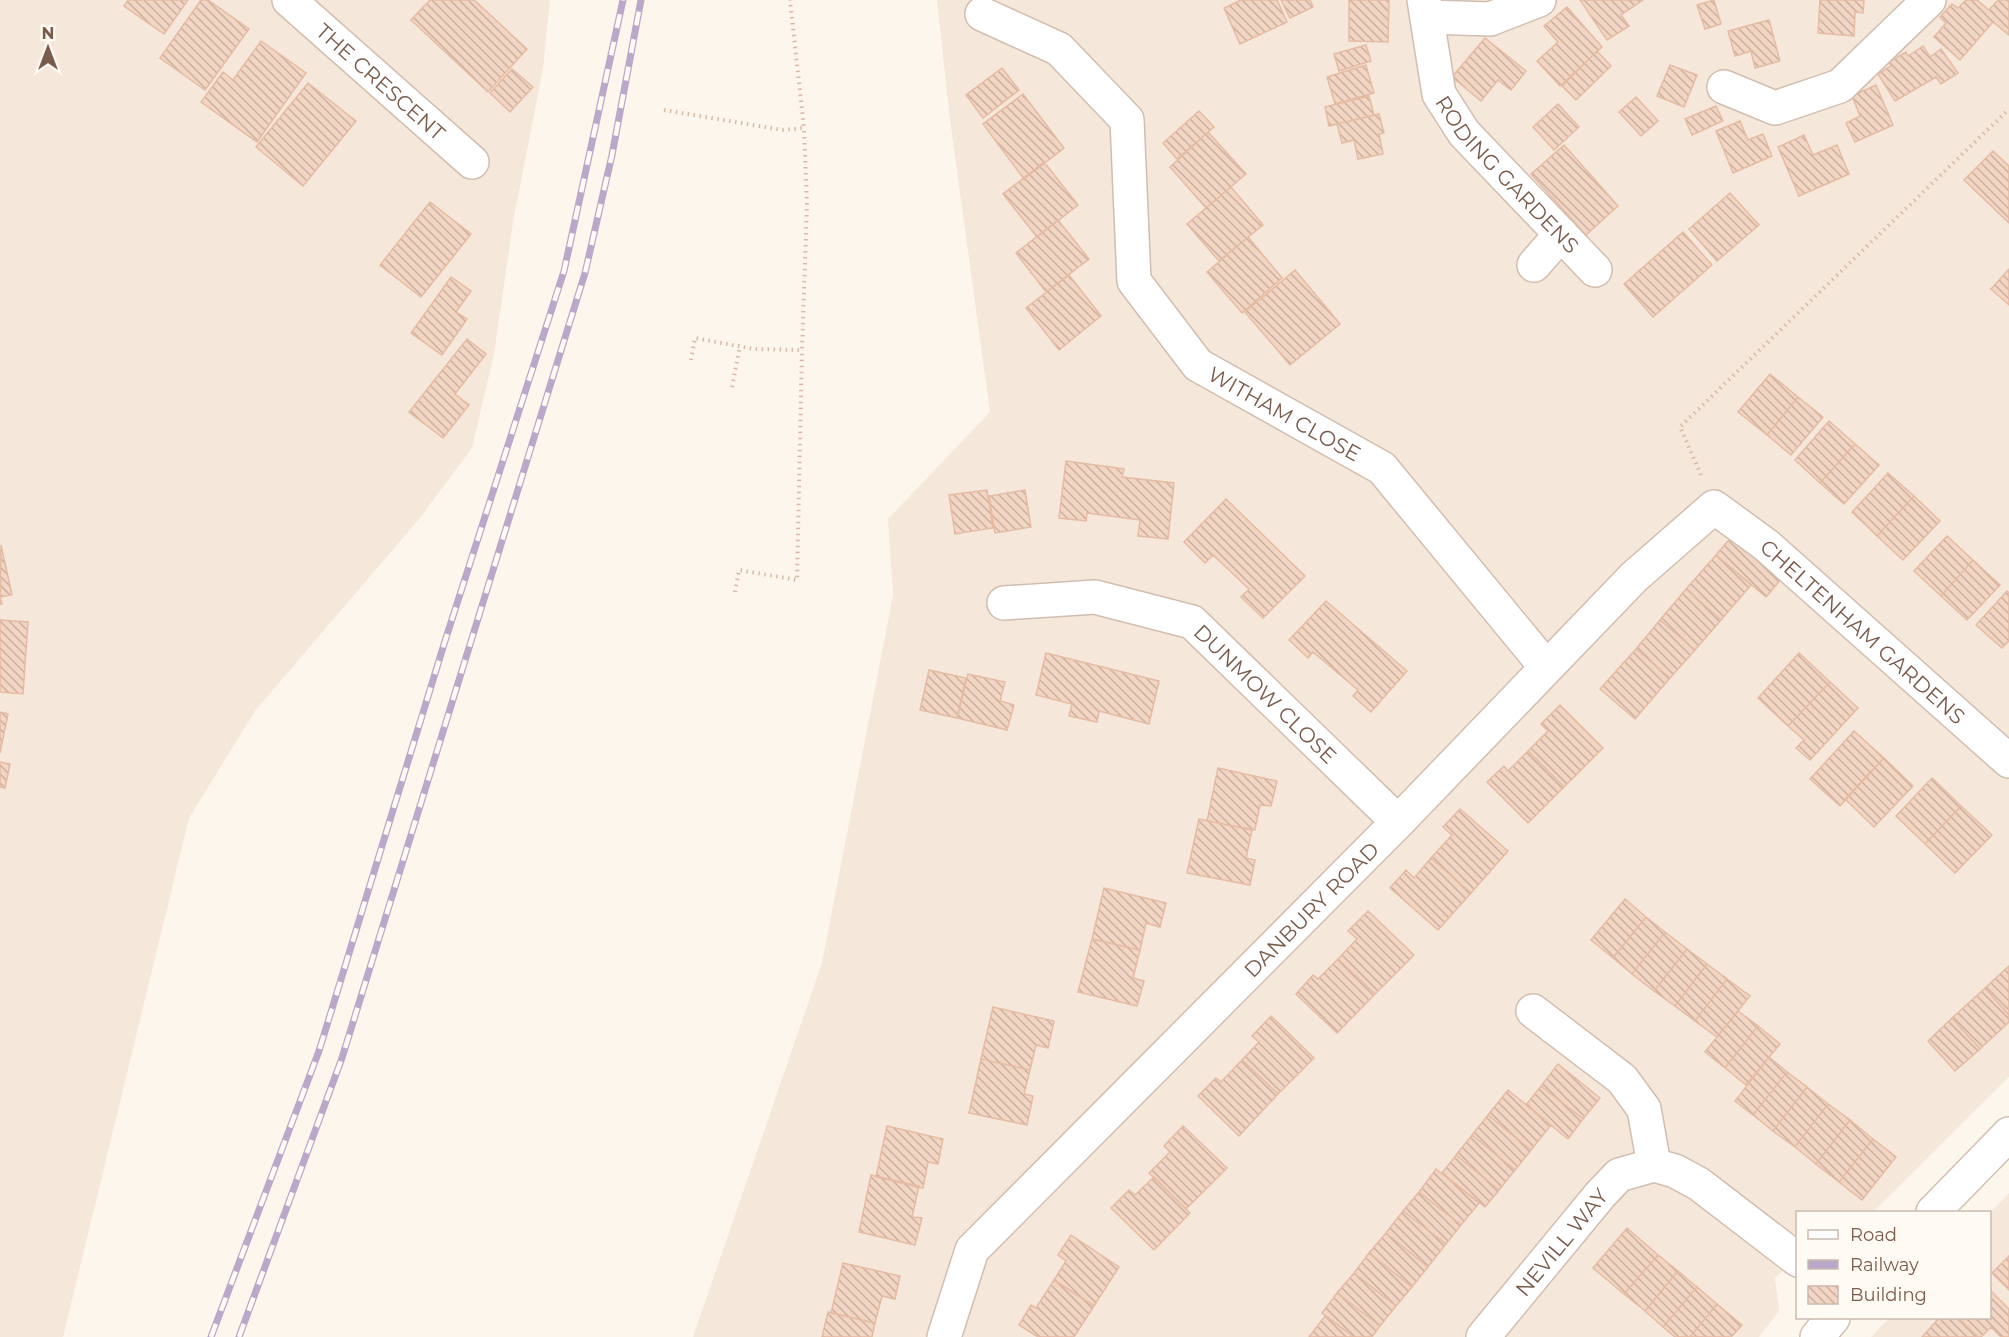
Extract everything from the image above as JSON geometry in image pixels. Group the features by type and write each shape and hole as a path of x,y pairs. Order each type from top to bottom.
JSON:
{"street":[{"name":"THE CRESCENT","path":"289,0 472,162"},
{"path":"1425,9 1490,19 1539,0"},
{"path":"1724,87 1775,108 1840,86 1921,3"},
{"name":"RODING GARDENS","path":"1425,9 1439,93 1464,133 1595,270"},
{"name":"WITHAM CLOSE","path":"982,14 1059,49 1127,120 1134,281 1198,365 1382,468 1546,667"},
{"path":"1534,265 1561,234"},
{"name":"DANBURY ROAD","path":"944,1337 972,1250 1398,822 1634,577 1714,507"},
{"name":"CHELTENHAM GARDENS","path":"1714,507 1766,545 2009,761"},
{"name":"DUNMOW CLOSE","path":"1004,603 1095,597 1192,622 1398,822"},
{"path":"1533,1011 1622,1079 1644,1109 1654,1165 1675,1171 1699,1185 1796,1259"},
{"path":"1934,1211 2009,1134"},
{"name":"NEVILL WAY","path":"1483,1337 1606,1188 1619,1175 1654,1165"},
{"path":"1816,1337 1831,1319"}],"path":[{"path":"735,592 739,570 797,580 807,205 804,128 790,0"},
{"path":"1714,507 1680,427 2009,109"},
{"path":"664,110 782,130 804,128"},
{"path":"691,360 695,338 754,349 802,350"},
{"path":"732,387 740,346"}],"shaded area":[{"path":"0,0 550,0 543,69 513,222 494,354 472,448 419,519 255,711 189,818 63,1337 0,1337"},
{"path":"937,0 2009,0 2009,1077 1874,1211 1796,1211 1796,1258 1775,1278 1779,1311 1759,1337 693,1337 822,963 893,595 888,519 990,412 949,112"},
{"path":"2009,1193 2009,1337 1871,1337 1888,1319 1991,1319 1991,1212"}],"building":[{"path":"128,0 188,0 164,34 124,6"},
{"path":"201,0 208,0 249,29 205,90 160,58"},
{"path":"430,0 474,0 527,49 488,92 411,20"},
{"path":"1241,0 1277,0 1287,22 1240,44 1224,8"},
{"path":"1281,0 1310,0 1313,7 1290,18"},
{"path":"1349,0 1389,0 1388,42 1349,41"},
{"path":"1580,0 1643,0 1621,15 1629,26 1607,40"},
{"path":"1714,0 1721,24 1705,29 1697,5"},
{"path":"1820,0 1864,0 1863,13 1855,12 1854,36 1818,33"},
{"path":"1966,0 1977,0 1989,10 1998,0 2009,0 2009,35 1993,22 1960,60 1934,37 1946,23 1940,17 1952,4 1958,8"},
{"path":"1567,7 1602,47 1560,86 1537,61 1558,42 1544,26"},
{"path":"1769,20 1780,61 1755,68 1751,51 1735,56 1728,31"},
{"path":"1485,38 1526,71 1511,90 1498,80 1481,101 1452,77"},
{"path":"261,41 306,73 257,142 201,102 223,72 233,80"},
{"path":"1366,45 1371,61 1339,71 1334,54"},
{"path":"1923,46 1930,57 1941,49 1958,73 1941,84 1936,77 1895,101 1878,74 1891,66 1889,62 1906,52 1908,56"},
{"path":"1597,51 1611,66 1576,100 1562,86"},
{"path":"1366,65 1374,93 1335,104 1327,77"},
{"path":"1670,65 1697,75 1684,107 1657,96"},
{"path":"1002,68 1019,90 983,118 966,95"},
{"path":"512,69 533,87 510,112 490,93"},
{"path":"308,83 356,121 303,186 256,147"},
{"path":"1876,85 1893,125 1855,142 1846,123 1860,116 1852,96"},
{"path":"1023,94 1064,148 1024,179 983,124"},
{"path":"1369,96 1374,115 1329,126 1325,107"},
{"path":"1636,97 1658,121 1641,136 1619,112"},
{"path":"1558,104 1579,127 1554,150 1533,127"},
{"path":"1716,106 1723,121 1692,135 1685,119"},
{"path":"1199,111 1214,127 1177,159 1163,143"},
{"path":"1379,114 1384,133 1379,134 1383,154 1358,159 1354,140 1342,143 1337,124"},
{"path":"1740,121 1748,140 1763,134 1772,156 1733,173 1716,131"},
{"path":"1208,132 1246,174 1206,208 1170,167"},
{"path":"1804,135 1813,155 1837,145 1849,174 1799,196 1778,147"},
{"path":"1564,145 1618,206 1586,235 1531,174"},
{"path":"1993,151 2009,166 2009,223 1964,180"},
{"path":"1044,162 1078,205 1037,237 1003,194"},
{"path":"1231,187 1263,225 1219,261 1187,224"},
{"path":"1730,193 1759,225 1717,261 1689,229"},
{"path":"430,202 471,234 421,297 380,265"},
{"path":"1058,220 1089,259 1046,292 1016,253"},
{"path":"1683,232 1712,265 1653,317 1624,284"},
{"path":"1248,237 1282,278 1242,313 1207,272"},
{"path":"2009,269 2009,305 1991,289"},
{"path":"1295,270 1340,324 1290,365 1245,312"},
{"path":"1069,275 1101,316 1059,350 1026,308"},
{"path":"451,277 471,291 456,312 467,319 442,355 411,333"},
{"path":"467,339 486,354 455,394 469,405 443,438 409,412"},
{"path":"1770,374 1798,397 1767,435 1738,412"},
{"path":"1798,397 1823,417 1791,455 1767,435"},
{"path":"1829,421 1855,444 1820,483 1795,460"},
{"path":"1855,444 1879,465 1844,504 1820,483"},
{"path":"1066,461 1124,469 1122,477 1174,483 1168,539 1138,536 1140,520 1087,513 1086,521 1059,518"},
{"path":"1888,473 1914,496 1877,536 1852,512"},
{"path":"987,490 993,528 955,534 949,495"},
{"path":"1025,490 1031,527 995,533 989,496"},
{"path":"1914,496 1940,521 1903,560 1877,536"},
{"path":"1226,499 1305,576 1263,618 1241,597 1249,589 1213,555 1205,563 1184,542"},
{"path":"1733,535 1783,577 1766,597 1716,555"},
{"path":"1947,536 1973,560 1941,596 1914,571"},
{"path":"1,545 12,595 0,597"},
{"path":"1716,555 1751,585 1721,620 1686,589"},
{"path":"1973,560 2000,585 1967,620 1941,596"},
{"path":"1686,589 1721,620 1695,650 1660,620"},
{"path":"2007,591 2009,593 2009,641 2002,648 1976,625"},
{"path":"1326,601 1407,671 1371,712 1353,696 1358,690 1313,652 1308,658 1289,640"},
{"path":"0,620 28,622 23,694 0,692"},
{"path":"1660,620 1695,650 1670,678 1636,649"},
{"path":"1636,649 1670,678 1635,719 1600,689"},
{"path":"1046,653 1159,681 1149,724 1099,711 1097,722 1069,716 1072,704 1036,695"},
{"path":"1799,653 1830,682 1788,726 1758,698"},
{"path":"929,670 966,678 957,718 920,710"},
{"path":"968,674 1005,682 1000,701 1014,705 1007,730 957,718"},
{"path":"1830,682 1858,708 1810,760 1796,748 1804,740 1788,726"},
{"path":"1560,705 1603,748 1564,787 1528,751 1548,731 1541,724"},
{"path":"0,712 8,714 0,753"},
{"path":"1854,731 1884,758 1840,806 1810,779"},
{"path":"1528,751 1564,787 1528,823 1487,782 1504,766 1508,771"},
{"path":"1884,758 1913,786 1874,827 1845,799"},
{"path":"0,762 10,764 5,788 0,787"},
{"path":"1218,768 1277,781 1271,806 1260,805 1255,830 1207,821"},
{"path":"1932,778 1961,806 1925,844 1896,816"},
{"path":"1961,806 1992,835 1955,873 1925,844"},
{"path":"1460,809 1508,851 1471,893 1431,858 1452,835 1443,827"},
{"path":"1199,819 1252,830 1246,858 1255,860 1250,885 1187,873"},
{"path":"1431,858 1471,893 1438,930 1390,888 1406,870 1414,878"},
{"path":"1104,888 1166,903 1160,927 1146,923 1140,950 1092,939"},
{"path":"1625,899 1646,917 1613,958 1591,940"},
{"path":"1368,911 1414,955 1375,994 1338,959 1357,939 1348,931"},
{"path":"1646,917 1665,932 1632,974 1613,958"},
{"path":"1665,932 1687,949 1654,991 1632,974"},
{"path":"1092,939 1140,950 1133,978 1144,981 1137,1006 1078,992"},
{"path":"1687,949 1707,964 1675,1006 1654,991"},
{"path":"1338,959 1375,994 1337,1033 1296,994 1313,975 1318,979"},
{"path":"1707,964 1727,979 1695,1021 1675,1006"},
{"path":"2009,966 2009,1015 1985,988"},
{"path":"1727,979 1750,996 1717,1037 1695,1021"},
{"path":"1985,988 2009,1015 2009,1022 1980,1049 1952,1018"},
{"path":"993,1007 1054,1021 1048,1048 1036,1045 1030,1070 981,1059"},
{"path":"1738,1011 1758,1026 1725,1068 1705,1052"},
{"path":"1271,1016 1314,1058 1278,1094 1242,1060 1259,1042 1252,1036"},
{"path":"1952,1018 1980,1049 1955,1071 1928,1041"},
{"path":"1758,1026 1780,1044 1746,1085 1725,1068"},
{"path":"1769,1057 1787,1072 1753,1115 1735,1101"},
{"path":"981,1059 1030,1070 1024,1094 1033,1096 1027,1125 969,1113"},
{"path":"1242,1060 1278,1094 1239,1136 1198,1096 1216,1078 1221,1082"},
{"path":"1558,1064 1600,1098 1583,1119 1541,1086"},
{"path":"1787,1072 1807,1087 1773,1131 1753,1115"},
{"path":"1541,1086 1583,1119 1568,1139 1526,1105"},
{"path":"1807,1087 1828,1104 1795,1147 1773,1131"},
{"path":"1508,1090 1551,1125 1531,1150 1488,1115"},
{"path":"1828,1104 1850,1120 1816,1164 1795,1147"},
{"path":"1488,1115 1531,1150 1515,1170 1472,1135"},
{"path":"1850,1120 1873,1139 1839,1182 1816,1164"},
{"path":"887,1126 943,1139 938,1164 928,1162 923,1188 876,1177"},
{"path":"1183,1126 1227,1168 1186,1209 1149,1173 1170,1152 1164,1146"},
{"path":"1472,1135 1515,1170 1499,1190 1456,1155"},
{"path":"1873,1139 1896,1157 1862,1200 1839,1182"},
{"path":"1456,1155 1499,1190 1485,1207 1442,1173"},
{"path":"1436,1169 1479,1203 1461,1225 1419,1192"},
{"path":"871,1175 919,1186 912,1217 922,1218 915,1245 859,1232"},
{"path":"1154,1177 1190,1213 1154,1250 1111,1208 1129,1190 1135,1195"},
{"path":"1419,1192 1461,1225 1446,1244 1403,1211"},
{"path":"1403,1211 1446,1244 1428,1267 1386,1233"},
{"path":"1627,1228 1658,1255 1624,1294 1593,1268"},
{"path":"1386,1233 1428,1267 1412,1287 1369,1253"},
{"path":"1071,1235 1119,1267 1094,1306 1054,1280 1066,1261 1058,1255"},
{"path":"1369,1253 1412,1287 1396,1306 1354,1273"},
{"path":"1658,1255 1678,1271 1645,1311 1624,1294"},
{"path":"2009,1256 2009,1290 1992,1273"},
{"path":"843,1263 900,1276 895,1299 882,1296 875,1323 831,1313"},
{"path":"1678,1271 1697,1287 1663,1327 1645,1311"},
{"path":"1354,1273 1396,1306 1380,1326 1337,1293"},
{"path":"1054,1280 1094,1306 1074,1337 1038,1337 1019,1325 1031,1305 1036,1308"},
{"path":"1697,1287 1717,1304 1690,1337 1675,1337 1663,1327"},
{"path":"1991,1291 2009,1309 2009,1337 2001,1337 1991,1327 1981,1337 1978,1337 1959,1319 1991,1319"},
{"path":"1337,1293 1380,1326 1372,1337 1354,1337 1322,1313"},
{"path":"1717,1304 1742,1325 1731,1337 1690,1337"},
{"path":"828,1312 875,1323 872,1337 822,1337"},
{"path":"1325,1316 1354,1337 1309,1337"},
{"path":"1938,1319 1959,1319 1978,1337 1922,1337"}],"railway":[{"path":"211,1337 319,1051 445,641 564,271 623,0"},
{"path":"239,1337 342,1058 585,273 612,155 641,0"}]}
